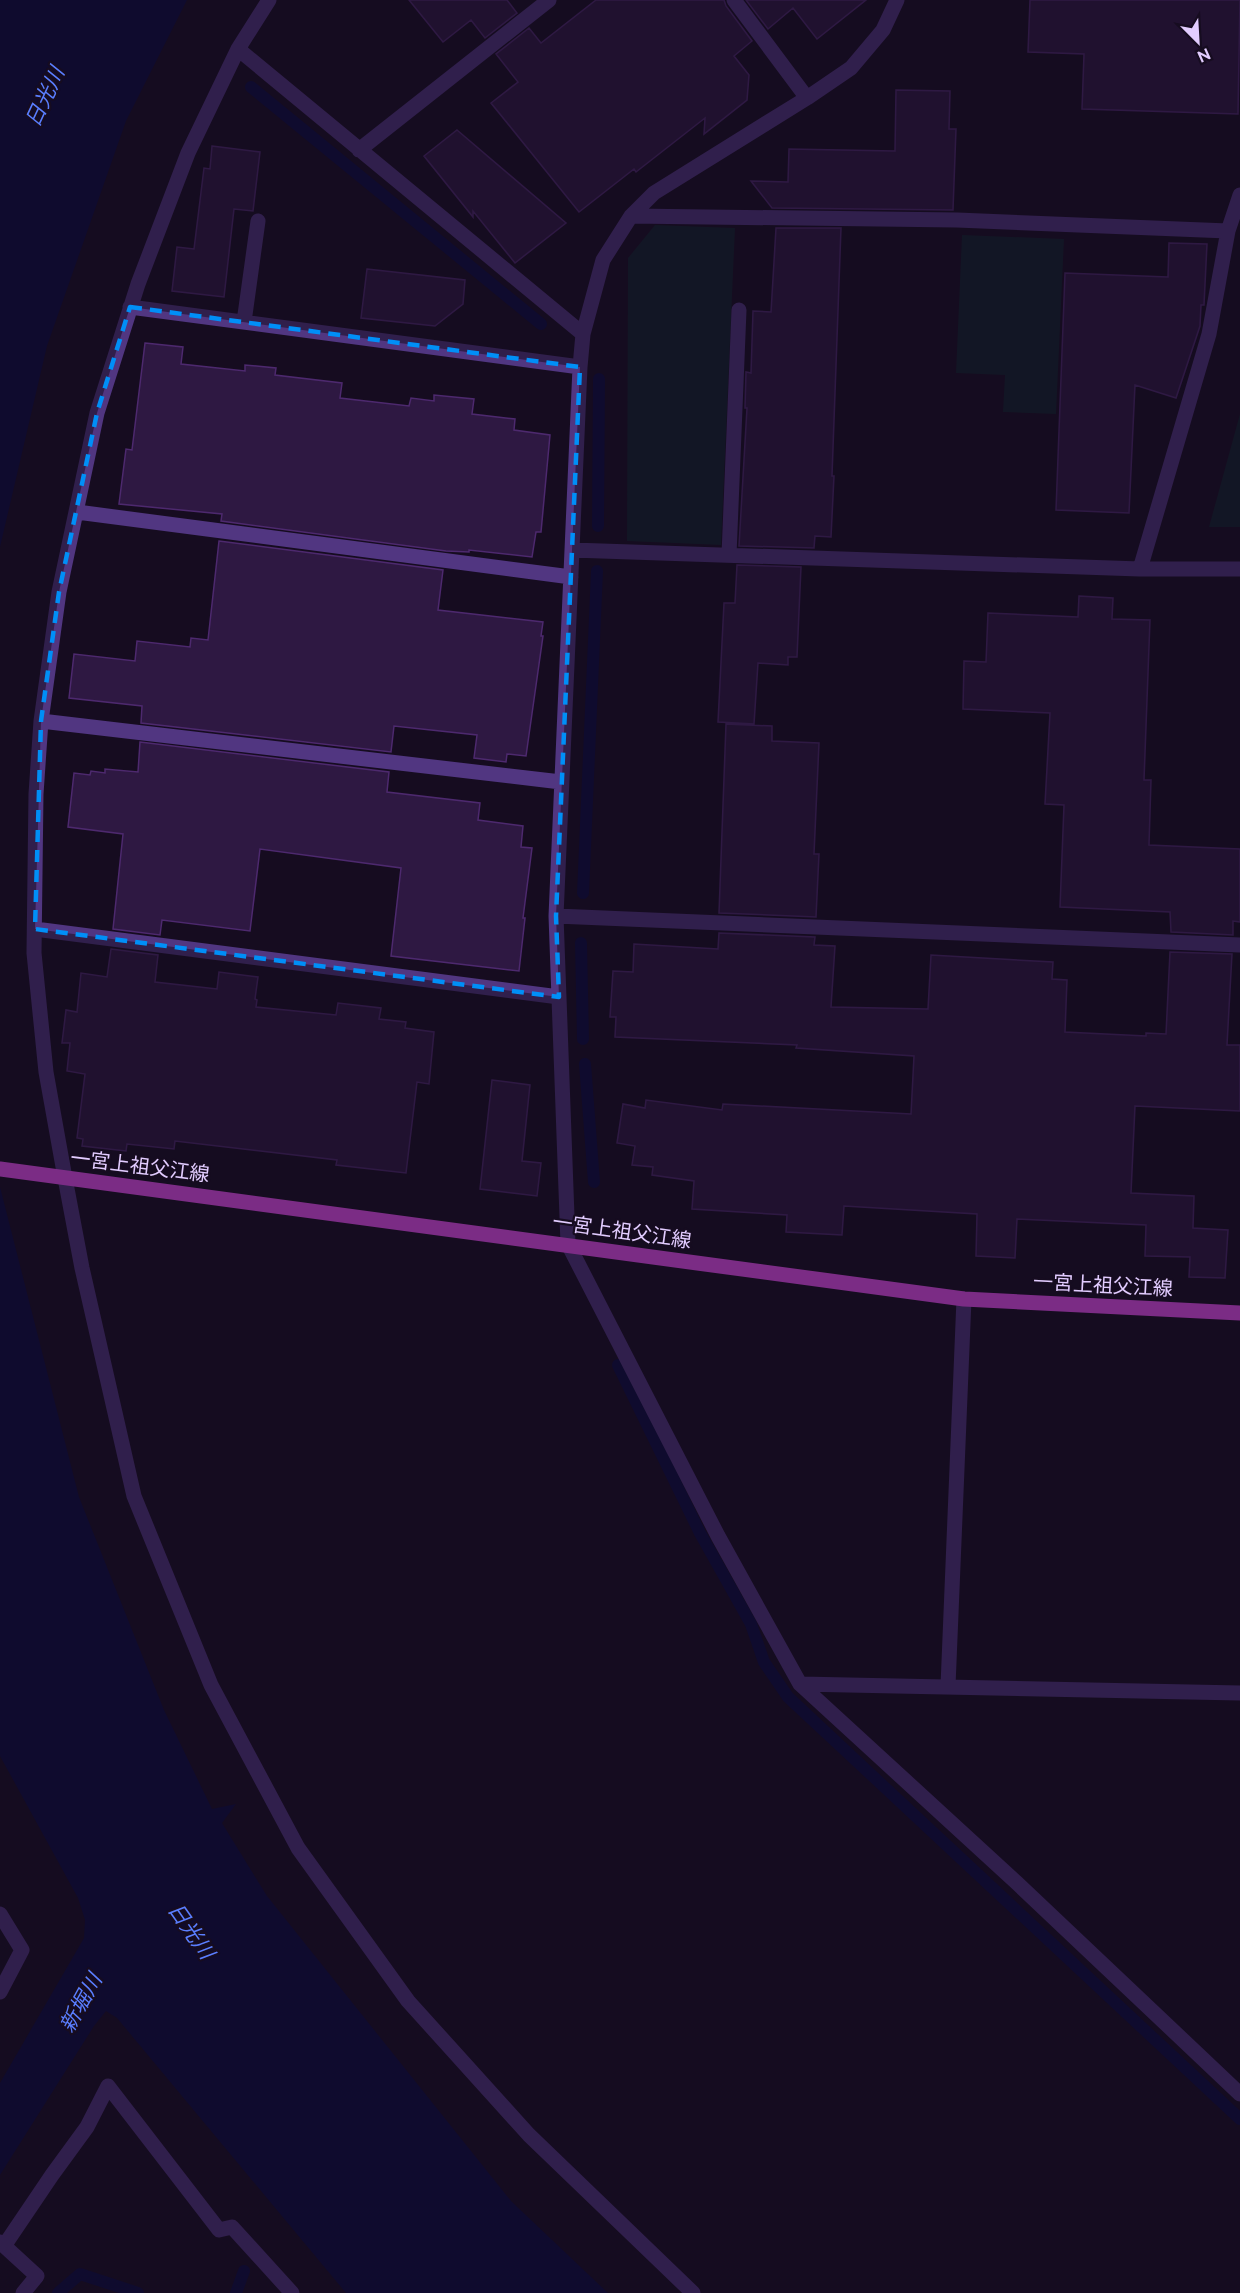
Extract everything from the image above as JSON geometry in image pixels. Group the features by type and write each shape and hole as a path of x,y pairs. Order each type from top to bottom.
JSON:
{"main road":[{"name":"一宮上祖父江線","path":"0,1169 964,1299 1240,1313"}],"street":[{"path":"269,0 238,50 188,153 130,307 97,413 59,592 41,720 36,794 34,953 46,1072 65,1178 82,1268 134,1496 211,1685 298,1848 408,2001 529,2135 693,2293"},
{"path":"359,150 549,0"},
{"path":"734,0 807,98"},
{"path":"897,0 883,30 851,68 654,193 631,216 603,260 583,334 556,916 568,1244 718,1536 800,1684 1017,1883 1240,2094"},
{"path":"238,50 583,334"},
{"path":"1140,569 1209,334 1228,231 1240,195"},
{"path":"631,216 957,220 1228,231"},
{"path":"244,322 258,221"},
{"path":"130,307 580,367"},
{"path":"729,555 738,310"},
{"path":"76,512 571,577"},
{"path":"572,550 1140,569 1240,569"},
{"path":"41,720 561,782"},
{"path":"556,916 1240,945"},
{"path":"35,929 559,997"},
{"path":"948,1686 964,1299"},
{"path":"800,1684 1240,1693"},
{"path":"0,1914 22,1950 0,1992"},
{"path":"23,2293 37,2276 2,2244 87,2127 108,2086 219,2230 232,2227 292,2293"}],"highlighted area":[{"path":"130,307 580,367 556,916 559,997 35,929 41,721 59,592 97,413"}],"shaded area":[{"path":"655,225 735,228 721,545 627,541 628,258"},
{"path":"962,235 1064,239 1056,414 1003,412 1005,375 956,373"},
{"path":"1240,414 1240,527 1209,527"}],"water":[{"name":"日光川","path":"0,0 187,0 126,121 47,346 0,547"},
{"path":"0,1187 79,1497 164,1710 212,1809 236,1804 222,1823 267,1896 511,2201 608,2293 346,2293 117,2018 106,2011 94,2026 0,2175 0,2083 84,1938 85,1920 78,1898 0,1756"}],"building":[{"path":"409,0 507,0 517,13 485,38 471,20 443,42"},
{"path":"596,0 724,0 752,41 734,56 749,75 747,100 704,134 705,118 636,172 634,169 579,212 491,103 518,82 496,54 529,28 541,43"},
{"path":"746,0 866,0 817,39 793,8 768,29"},
{"path":"1030,0 1240,0 1238,114 1082,109 1084,54 1028,52"},
{"path":"896,90 950,91 949,129 956,129 953,210 772,208 751,181 788,182 789,149 895,151"},
{"path":"457,130 566,223 515,263 473,211 473,217 424,156"},
{"path":"212,146 260,152 253,211 234,209 224,297 172,291 177,247 194,249 204,168 210,169"},
{"path":"776,228 841,228 831,537 815,536 814,548 739,546 747,408 745,408 746,372 751,373 753,311 771,312"},
{"path":"1169,243 1207,244 1204,305 1201,305 1200,326 1176,398 1135,385 1129,513 1056,510 1065,273 1168,277"},
{"path":"367,269 465,280 463,304 435,326 361,318"},
{"path":"145,343 183,347 181,364 245,371 245,365 276,368 275,375 342,383 340,398 409,406 411,398 434,401 434,395 474,399 472,414 515,419 514,430 550,435 541,532 536,532 532,557 469,550 469,552 446,551 221,521 222,514 119,504 126,449 132,450"},
{"path":"219,541 443,570 438,610 543,622 526,756 507,754 506,762 474,758 477,735 394,726 391,752 141,723 142,706 69,698 74,654 135,661 137,641 190,647 191,638 208,640"},
{"path":"737,565 801,567 797,657 788,657 788,665 758,663 754,724 718,722 724,603 735,603"},
{"path":"1079,596 1113,598 1112,619 1150,620 1144,780 1151,780 1149,845 1240,849 1240,922 1233,921 1233,935 1171,932 1170,912 1060,907 1064,805 1045,804 1050,713 963,709 964,661 986,662 988,613 1078,617"},
{"path":"726,724 772,726 772,741 819,743 814,854 819,854 816,917 719,913"},
{"path":"140,742 389,772 387,792 480,803 478,820 523,826 521,847 532,848 519,971 391,956 401,868 260,849 250,931 162,920 160,935 113,929 123,834 68,827 74,773 90,775 91,771 105,773 105,769 138,772"},
{"path":"719,933 815,937 814,945 835,946 831,1007 928,1009 931,955 1053,962 1052,979 1067,980 1065,1032 1146,1036 1146,1033 1166,1034 1170,952 1232,954 1227,1045 1240,1045 1240,1111 1135,1106 1131,1193 1194,1196 1193,1228 1228,1230 1225,1278 1189,1277 1190,1257 1145,1256 1146,1225 1017,1219 1015,1258 976,1256 977,1214 844,1206 842,1235 786,1232 787,1215 692,1209 694,1181 652,1175 653,1167 632,1165 635,1146 617,1143 623,1104 645,1108 646,1100 722,1110 723,1104 911,1114 914,1056 796,1048 797,1045 615,1037 616,1017 610,1017 613,971 633,972 634,944 718,949"},
{"path":"111,949 158,955 155,982 217,989 219,972 258,977 256,1007 336,1015 338,1003 381,1008 379,1019 406,1022 405,1028 434,1032 429,1084 417,1082 406,1173 336,1165 337,1160 175,1141 174,1149 127,1144 126,1151 82,1146 83,1139 77,1138 85,1074 67,1071 70,1043 62,1043 66,1010 77,1012 81,973 107,977"},
{"path":"492,1080 530,1085 522,1161 541,1163 537,1196 480,1189"}],"waterway":[{"path":"251,87 541,324"},
{"path":"598,526 599,379"},
{"path":"583,893 597,571"},
{"path":"581,943 583,1039"},
{"path":"585,1064 594,1182"},
{"path":"618,1365 700,1533 751,1624 764,1662 788,1697 1240,2119"},
{"path":"236,2293 244,2271"},
{"path":"58,2293 80,2274 138,2293"}],"water label":[{"name":"新堀川","path":"81,2003"}]}
